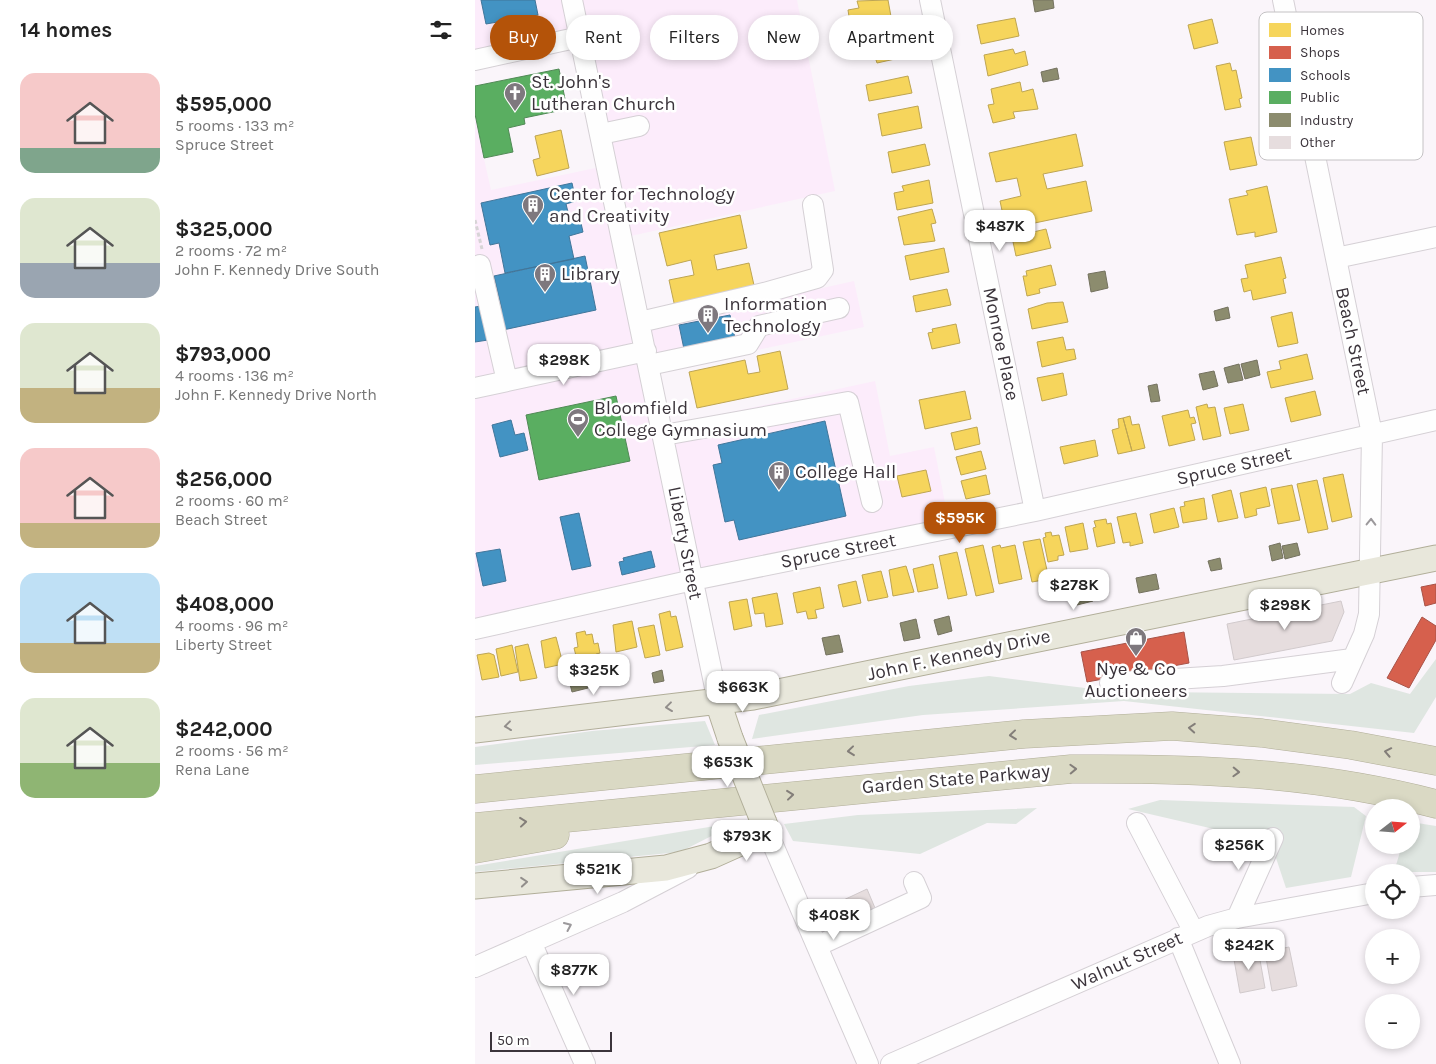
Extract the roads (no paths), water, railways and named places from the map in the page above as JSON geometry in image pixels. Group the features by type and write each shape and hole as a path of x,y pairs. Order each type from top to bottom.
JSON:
{"highway":[{"name":"Garden State Parkway","path":"475,789 1024,734 1172,726 1262,733 1351,745 1436,761"},
{"path":"475,774 760,760"},
{"name":"Garden State Parkway","path":"475,827 763,817 1061,770 1160,769 1250,772 1339,783 1436,804"},
{"path":"475,850 763,817"}],"main road":[{"name":"John F. Kennedy Drive","path":"475,730 753,697 1436,558"},
{"name":"Liberty Street","path":"718,702 730,738 763,817"},
{"path":"475,886 652,870 681,865 711,856 763,817"}],"street":[{"name":"Monroe Place","path":"930,0 1035,511"},
{"name":"Liberty Street","path":"578,1 579,15"},
{"path":"475,60 566,40"},
{"name":"Liberty Street","path":"585,60 664,435 707,657 718,702"},
{"path":"601,134 639,126"},
{"name":"Beach Street","path":"1316,160 1373,434 1369,614 1342,683"},
{"path":"640,322 705,308 817,278 823,270 813,205"},
{"path":"1336,258 1436,236"},
{"path":"478,258 507,381"},
{"path":"475,388 648,358 748,344 759,326 839,308"},
{"path":"664,435 849,402 872,502"},
{"name":"Spruce Street","path":"475,629 693,580 1035,511 1436,420"},
{"path":"1110,683 1223,676 1352,659"},
{"name":"Liberty Street","path":"763,817 868,1064"},
{"path":"1137,823 1186,935 1230,1064"},
{"path":"1237,918 1273,838"},
{"path":"475,967 639,894 711,856"},
{"path":"817,946 921,898 914,882"},
{"path":"1420,886 1436,885"},
{"name":"Walnut Street","path":"891,1064 1186,935 1237,918 1365,895"},
{"path":"531,942 585,1064"}],"place":[{"name":"St. John's Lutheran Church","path":"515,112"},
{"name":"Center for Technology and Creativity","path":"533,224"},
{"name":"Library","path":"545,293"},
{"name":"Information Technology","path":"708,334"},
{"name":"Bloomfield College Gymnasium","path":"578,438"},
{"name":"College Hall","path":"779,491"},
{"name":"Nye & Co Auctioneers","path":"1136,657"}]}
